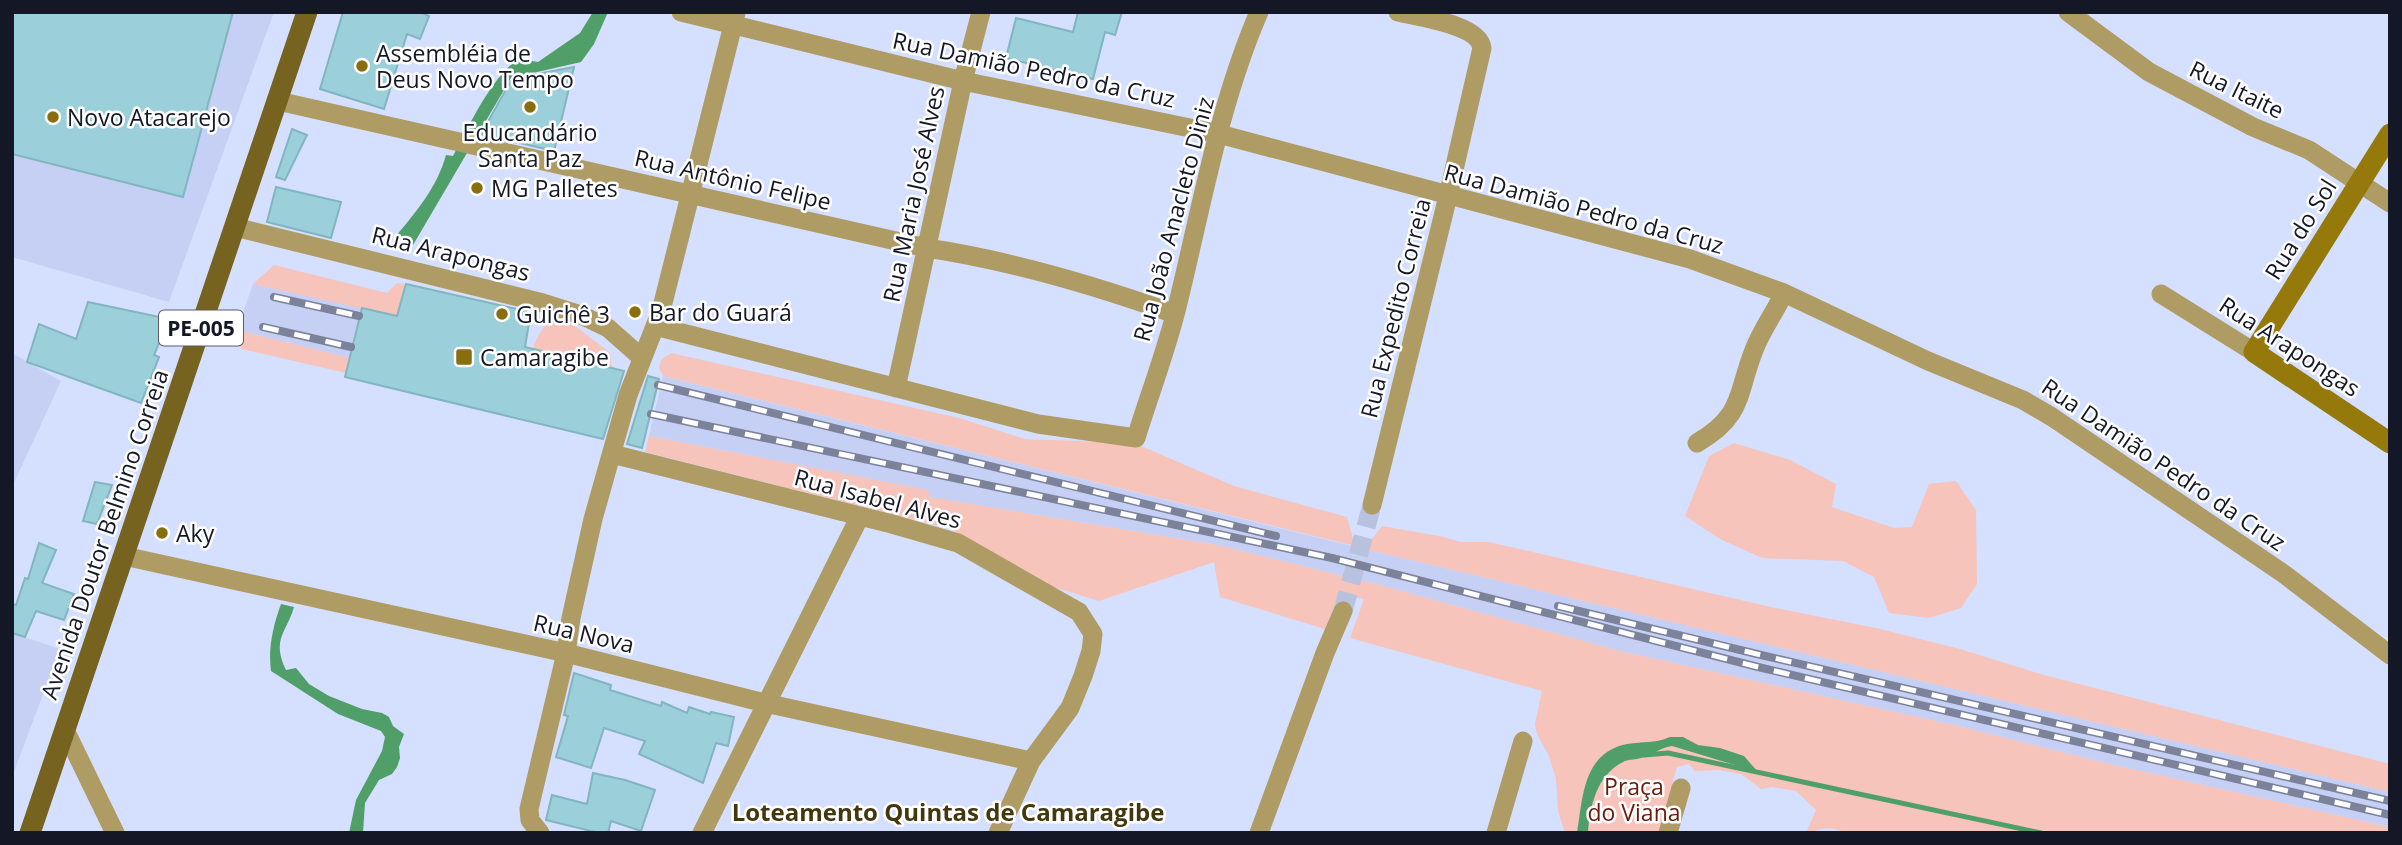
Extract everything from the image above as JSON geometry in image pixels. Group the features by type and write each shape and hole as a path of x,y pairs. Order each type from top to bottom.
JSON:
{"main road":[{"name":"Avenida Doutor Belmino Correia","path":"30,833 307,12"}],"street":[{"name":"Rua Damião Pedro da Cruz","path":"681,12 735,19 963,80 1219,134 1690,259 1784,293 1928,361 2022,400 2052,417 2284,574 2390,654"},
{"name":"Rua Maria José Alves","path":"896,388 963,80 981,12"},
{"name":"Rua João Anacleto Diniz","path":"896,388 1038,424 1136,439 1175,314 1219,134 1259,12"},
{"path":"1398,12 1463,20"},
{"name":"Rua Itaite","path":"2068,12 2148,72 2253,127 2309,150 2390,202"},
{"path":"540,833 530,820 529,809 566,653 593,519 628,395 661,311 735,19"},
{"name":"Rua Expedito Correia","path":"1372,505 1482,48 1481,41 1463,20"},
{"name":"Rua Antônio Felipe","path":"278,101 927,248 999,260 1048,272 1175,314"},
{"name":"Rua do Sol","path":"2254,352 2390,134"},
{"name":"Rua Arapongas","path":"235,227 543,303 581,315 608,328 642,358"},
{"path":"1697,443 1715,432 1728,419 1740,400 1754,349 1784,293"},
{"name":"Rua Arapongas","path":"2161,294 2254,352 2390,443"},
{"path":"655,326 896,388"},
{"name":"Rua Isabel Alves","path":"612,454 925,532 958,543 1030,586 1068,604 1088,622 1093,634 1091,651 1070,708 1031,761 998,833"},
{"path":"702,833 860,516"},
{"name":"Rua Nova","path":"124,556 566,653 765,704 1031,761"},
{"path":"1259,833 1343,611"},
{"path":"65,730 115,833"},
{"path":"1496,833 1523,741"},
{"path":"1668,833 1681,788"}],"shaded area":[{"path":"12,12 274,12 169,302 12,257"},
{"path":"593,12 608,12 594,44 581,62 511,78 413,245 396,236 432,188 446,155 453,156 473,117 501,75 520,59 538,62 580,33"},
{"path":"253,284 362,308 350,358 237,330"},
{"path":"12,353 61,381 12,487"},
{"path":"663,376 1364,549 2390,792 2390,827 2105,763 1958,726 1620,651 1380,585 1217,545 929,497 927,490 649,436"},
{"path":"281,604 294,607 280,643 286,670 296,668 309,684 329,696 362,709 382,713 404,734 399,747 397,767 392,774 379,780 365,803 363,833 349,833 356,800 382,751 385,737 381,731 338,714 271,671 272,637"},
{"path":"12,633 60,649 12,777"},
{"path":"1670,737 1683,737 1698,745 1720,748 1744,756 1758,772 1672,746 1663,748 1615,767 1597,791 1588,833 1577,833 1588,778 1601,757 1612,749 1627,744 1653,742"}],"green space":[{"path":"274,265 387,293 397,283 409,285 400,317 253,284"},
{"path":"559,319 578,328 610,353 612,368 533,349 545,326"},
{"path":"237,330 350,358 346,373 242,349 234,342"},
{"path":"671,353 959,418 1025,439 1134,443 1234,486 1347,517 1355,546 663,376 659,367 662,359"},
{"name":"Praça do Viana","path":"649,436 928,490 930,497 1217,545 1380,585 1620,651 1958,726 2105,763 2390,827 2390,833 1847,833 1826,828 1806,833 1816,810 1796,791 1772,787 1761,789 1741,774 1718,770 1695,771 1689,764 1677,767 1658,833 1565,833 1558,811 1556,779 1535,724 1542,691 1350,638 1364,599 1339,594 1325,629 1220,597 1214,562 1099,601 1054,587 951,529 645,452"},
{"path":"1734,443 1790,460 1836,484 1832,507 1894,528 1912,527 1929,484 1956,481 1976,510 1977,584 1961,608 1929,618 1889,613 1874,577 1843,561 1762,558 1720,539 1685,516 1709,456"},
{"path":"1382,526 1460,542 1489,542 1960,649 2044,675 2390,764 2390,792 1364,549"}],"building":[{"path":"12,12 233,12 183,197 12,154"},
{"name":"Assembléia de Deus Novo Tempo","path":"343,12 420,12 429,16 420,39 407,34 384,109 320,89"},
{"path":"1078,12 1122,12 1115,35 1105,32 1093,79 1006,58 1016,18 1073,32"},
{"name":"Educandário Santa Paz","path":"574,67 554,151 481,134 512,79"},
{"path":"292,129 307,135 285,180 276,177"},
{"path":"276,187 341,202 331,238 267,222"},
{"path":"406,284 526,311 529,323 525,347 624,371 603,439 345,377 362,308 397,316"},
{"path":"88,302 169,319 154,355 159,357 141,403 27,362 39,324 76,339"},
{"path":"648,376 659,379 642,448 627,444"},
{"path":"95,482 112,485 97,524 83,521"},
{"path":"39,543 56,550 42,583 74,594 64,620 36,611 25,637 12,633 12,604 16,605 25,578 28,579"},
{"path":"574,673 611,685 610,690 661,706 662,702 687,713 689,707 710,714 711,712 734,717 728,746 716,743 703,783 639,754 645,741 604,728 591,768 556,757 568,716 564,715"},
{"path":"593,773 655,790 641,831 611,821 608,833 599,833 546,820 552,795 587,804"}],"waterway":[{"path":"1644,755 1668,753 2041,833"}],"tunnel":[{"path":"1343,611 1372,505"}],"railway":[{"path":"274,297 359,316"},
{"path":"263,327 351,347"},
{"path":"658,385 1276,536"},
{"path":"651,414 1332,558 1758,667 2390,815"},
{"path":"1558,606 2390,801"}],"place":[{"name":"Assembléia de Deus Novo Tempo","path":"362,66"},
{"name":"Educandário Santa Paz","path":"530,107"},
{"name":"Novo Atacarejo","path":"53,117"},
{"name":"MG Palletes","path":"477,188"},
{"name":"Bar do Guará","path":"635,312"},
{"name":"Guichê 3","path":"502,314"},
{"name":"Camaragibe","path":"464,357"},
{"name":"Aky","path":"162,533"}],"district":[{"name":"Loteamento Quintas de Camaragibe","path":"948,811"}]}
